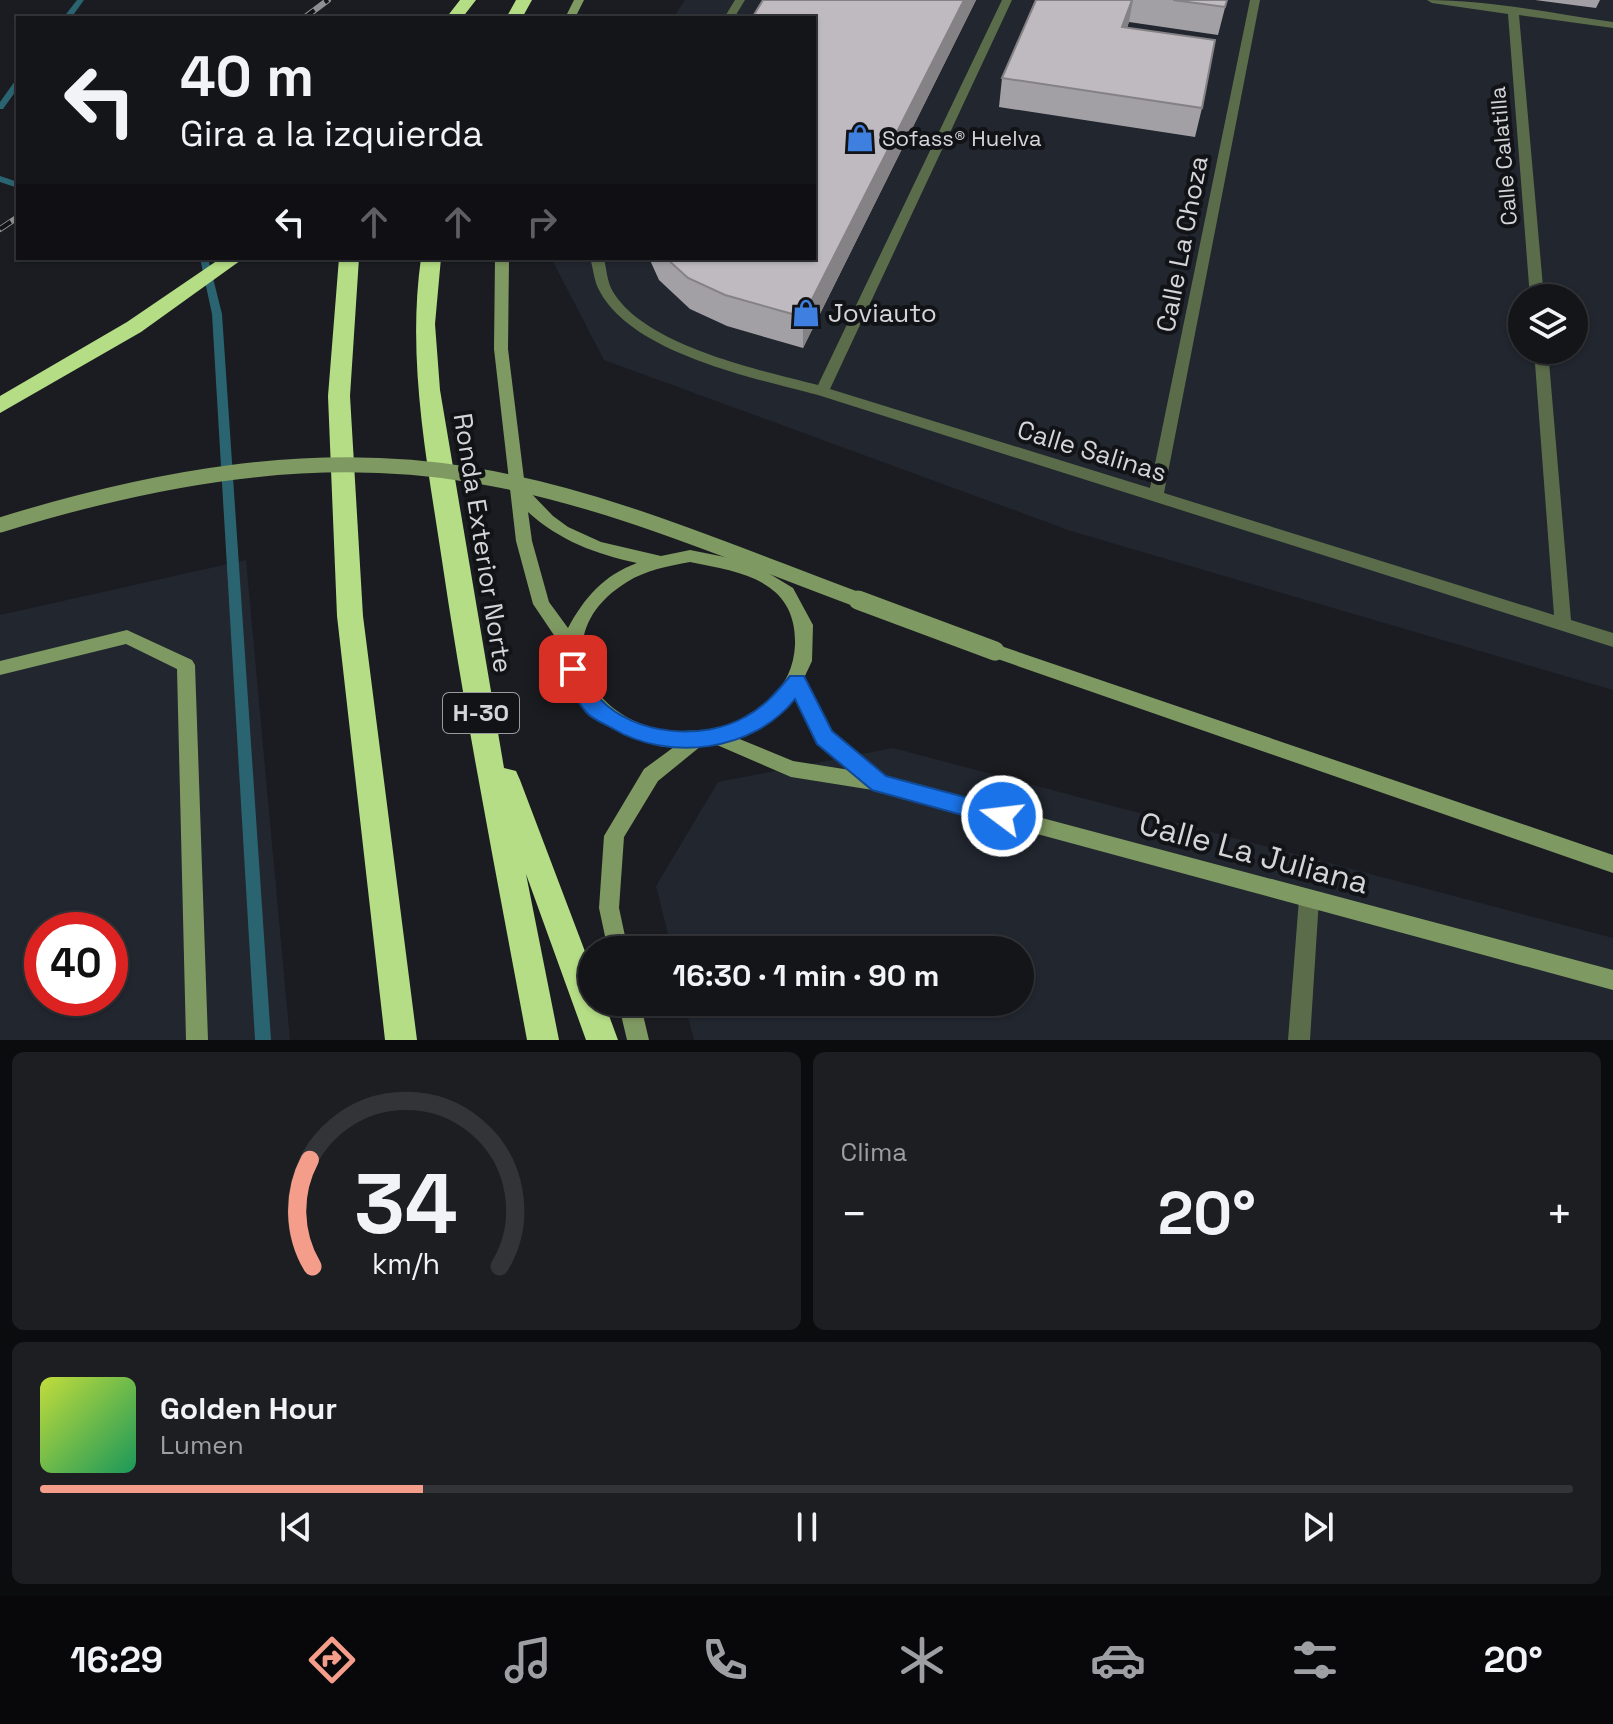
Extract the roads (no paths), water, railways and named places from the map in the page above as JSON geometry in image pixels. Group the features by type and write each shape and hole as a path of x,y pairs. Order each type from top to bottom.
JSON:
{"highway":[{"path":"456,16 468,0"},
{"path":"0,406 134,327 232,260"},
{"path":"349,260 339,396 350,616 401,1040"},
{"name":"Ronda Exterior Norte","path":"431,260 427,385 458,593 543,1040"},
{"path":"481,715 602,1040"}],"street":[{"path":"822,391 1007,0"},
{"name":"Calle La Choza","path":"1156,496 1255,0"},
{"path":"1432,0 1613,25"},
{"name":"Calle Calatilla","path":"1513,10 1536,284"},
{"path":"502,260 501,349 524,541 541,604 572,647"},
{"name":"Calle Salinas","path":"598,260 609,295 633,321 667,343 711,360 822,391 1613,640"},
{"path":"1542,364 1563,624"},
{"path":"0,525 136,486 216,471 296,464 432,469 498,479 579,498 995,651 1613,864"},
{"path":"515,485 536,513 569,537 612,553 662,561"},
{"path":"690,556 745,564 769,576 788,592 801,612 808,635 807,658 797,682 778,706 750,725 717,737 696,740 639,734 595,708 577,679 572,647 578,624 592,602 635,570 662,561 690,556"},
{"path":"0,668 127,637 186,665 197,1040"},
{"name":"Calle La Juliana","path":"797,682 824,738 879,783"},
{"name":"Calle La Juliana","path":"717,737 791,769 879,783 1613,980"},
{"path":"615,936 609,908 614,836 651,775 696,740"},
{"path":"1299,1040 1309,899"},
{"path":"632,1016 638,1040"}],"waterway":[{"path":"69,16 81,0"},
{"path":"0,107 16,86"},
{"path":"0,179 16,184"},
{"path":"204,260 217,314 263,1040"}],"railway":[{"path":"307,16 328,0"},
{"path":"0,229 16,218"}],"place":[{"name":"Sofass® Huelva","path":"860,138"},
{"name":"Joviauto","path":"806,313"}]}
